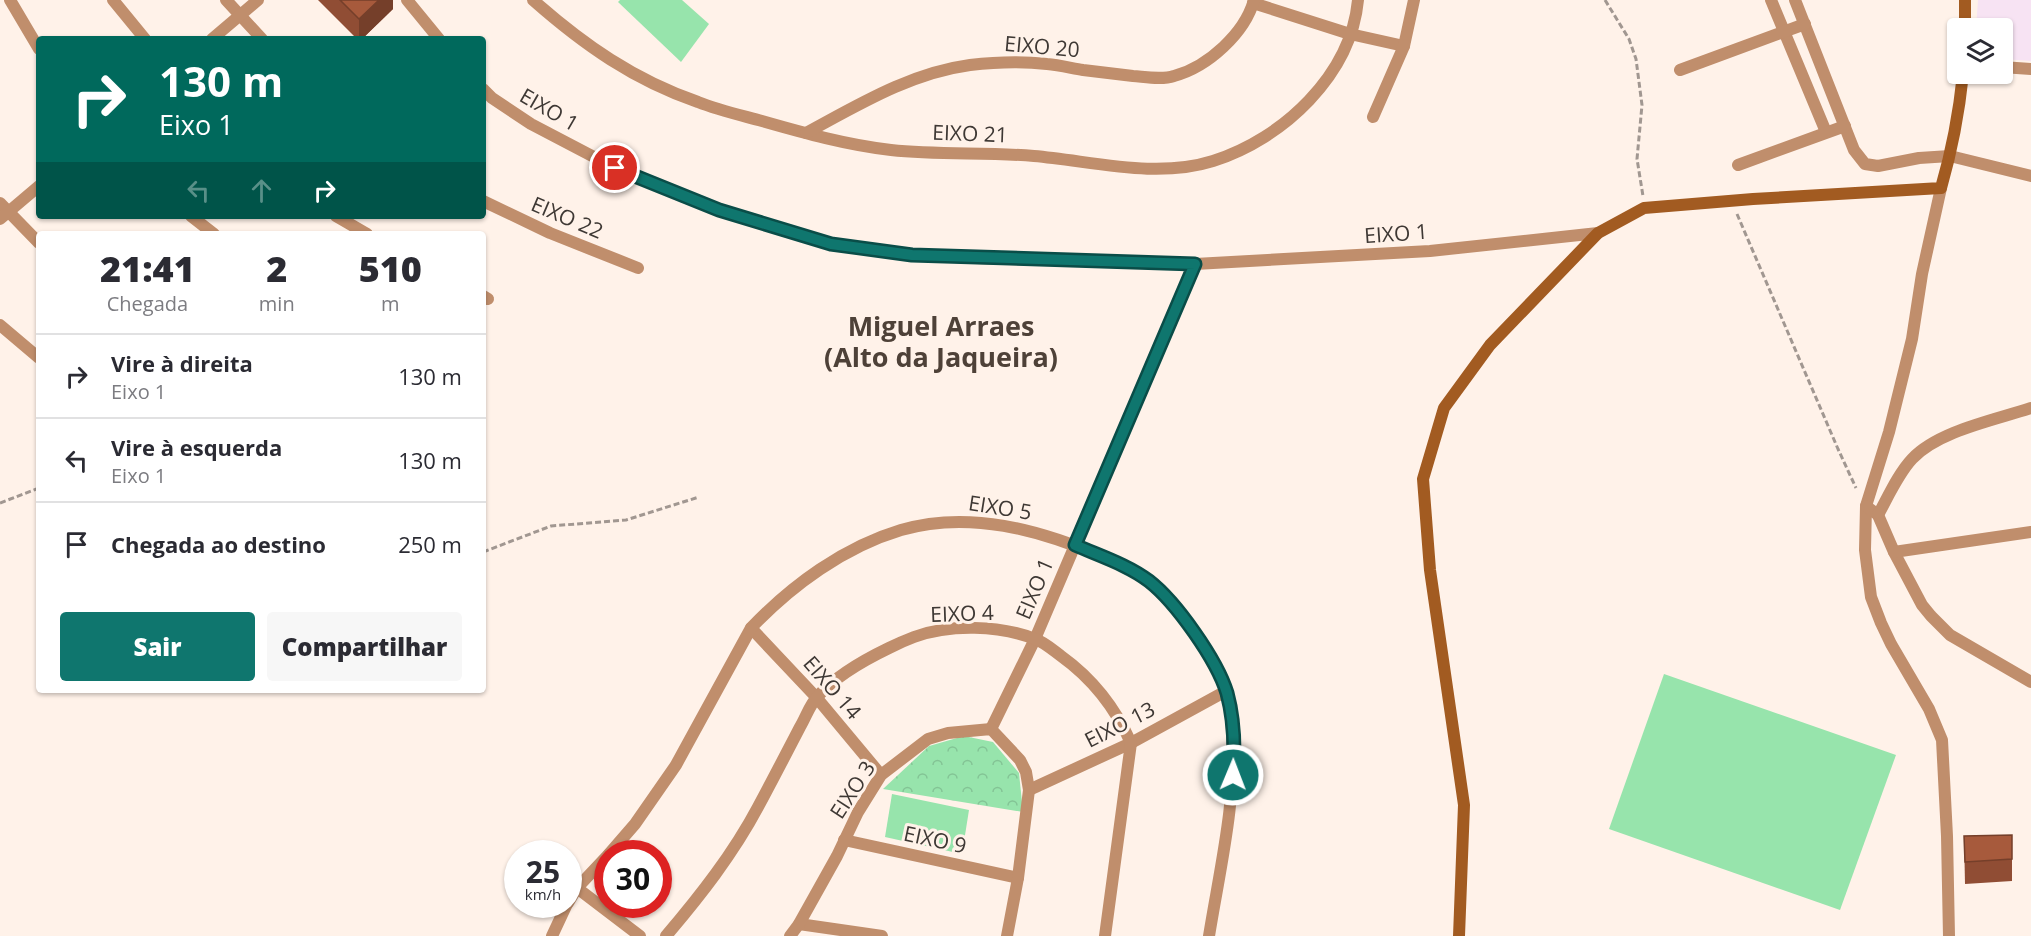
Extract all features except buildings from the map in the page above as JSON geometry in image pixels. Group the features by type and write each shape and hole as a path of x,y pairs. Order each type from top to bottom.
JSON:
{"street":[{"path":"10,0 36,44"},
{"path":"113,0 143,36"},
{"path":"226,0 259,36"},
{"path":"217,36 258,0"},
{"path":"407,0 436,36"},
{"name":"EIXO 21","path":"533,0 604,57 659,86 698,102 806,133 890,150 1034,156 1154,168 1212,162 1258,141 1300,108 1334,71 1350,34 1358,0"},
{"path":"1373,117 1404,46 1414,0"},
{"path":"1771,0 1827,132"},
{"path":"1795,0 1860,160 1869,166 1918,158 1950,156 2031,176"},
{"path":"1965,0 1965,18"},
{"path":"1254,1 1350,34 1404,46"},
{"name":"EIXO 20","path":"806,133 911,79 969,65 999,62 1048,64 1149,78 1174,77 1201,64 1233,38 1245,23 1254,1"},
{"path":"1680,70 1804,24"},
{"path":"2013,68 2031,69"},
{"path":"1949,936 1942,740 1929,708 1891,644 1871,597 1865,550 1866,506 1889,432 1912,339 1922,274 1950,156 1962,84"},
{"name":"EIXO 1","path":"486,92 531,124 615,168 719,210 831,244 912,255 1195,264 1287,261 1430,251 1598,233"},
{"path":"1738,165 1845,126"},
{"path":"36,188 3,212 36,240"},
{"path":"1459,936 1464,805 1430,570 1423,479 1444,408 1490,345 1598,233 1644,208 1941,188"},
{"name":"EIXO 22","path":"486,202 550,233 638,268"},
{"path":"195,219 210,231"},
{"path":"341,219 362,231"},
{"name":"EIXO 1","path":"991,729 1035,639 1195,264"},
{"path":"0,325 36,355"},
{"path":"1878,515 1910,461 1920,452 1946,437 2031,408"},
{"path":"1866,506 1878,515 1894,552 1922,605 1950,635 2031,682"},
{"name":"EIXO 5","path":"621,840 635,824 676,765 751,628 795,587 823,568 874,540 903,530 952,521 979,522 1016,528 1075,545 1149,581 1191,627 1206,649 1226,691 1231,714 1234,757 1232,792 1209,936"},
{"path":"1894,552 2031,532"},
{"name":"EIXO 14","path":"751,628 816,697 880,776"},
{"name":"EIXO 4","path":"666,936 702,894 738,841 816,697 833,681 858,664 915,636 936,631 988,629 1035,639 1074,665 1093,683 1121,719 1131,743"},
{"name":"EIXO 13","path":"1029,790 1131,743 1226,691"},
{"path":"991,729 1020,760 1026,772 1029,790 1018,878 1007,936"},
{"name":"EIXO 3","path":"790,936 799,924 858,812 880,776 928,739 948,733 991,729"},
{"path":"1105,936 1131,743"},
{"name":"EIXO 9","path":"844,840 1018,878"},
{"name":"EIXO 5","path":"582,883 594,869"},
{"path":"582,892 640,936"},
{"name":"EIXO 5","path":"552,936 561,918"},
{"path":"799,924 882,936"}],"path":[{"path":"1605,0 1629,39 1636,59 1642,105 1637,159 1644,208"},
{"path":"1731,201 1838,449 1866,506"},
{"path":"0,503 36,489"},
{"path":"486,551 551,526 626,520 699,497"}],"shaded area":[{"path":"1978,0 2031,0 2031,61 2013,60 2013,18 1977,18"}],"green space":[{"path":"620,0 682,0 709,24 681,62 618,2"},
{"path":"1664,674 1896,755 1840,910 1609,829"},
{"path":"964,736 993,742 1019,773 1023,812 883,789 929,746"},
{"path":"892,794 969,810 962,854 885,837"}],"district":[{"name":"Miguel Arraes (Alto da Jaqueira)","path":"941,342"}],"route":[{"path":"615,168 719,210 831,244 912,255 1195,264 1075,545 1149,581 1191,627 1206,649 1226,691 1231,714 1233,775"}]}
